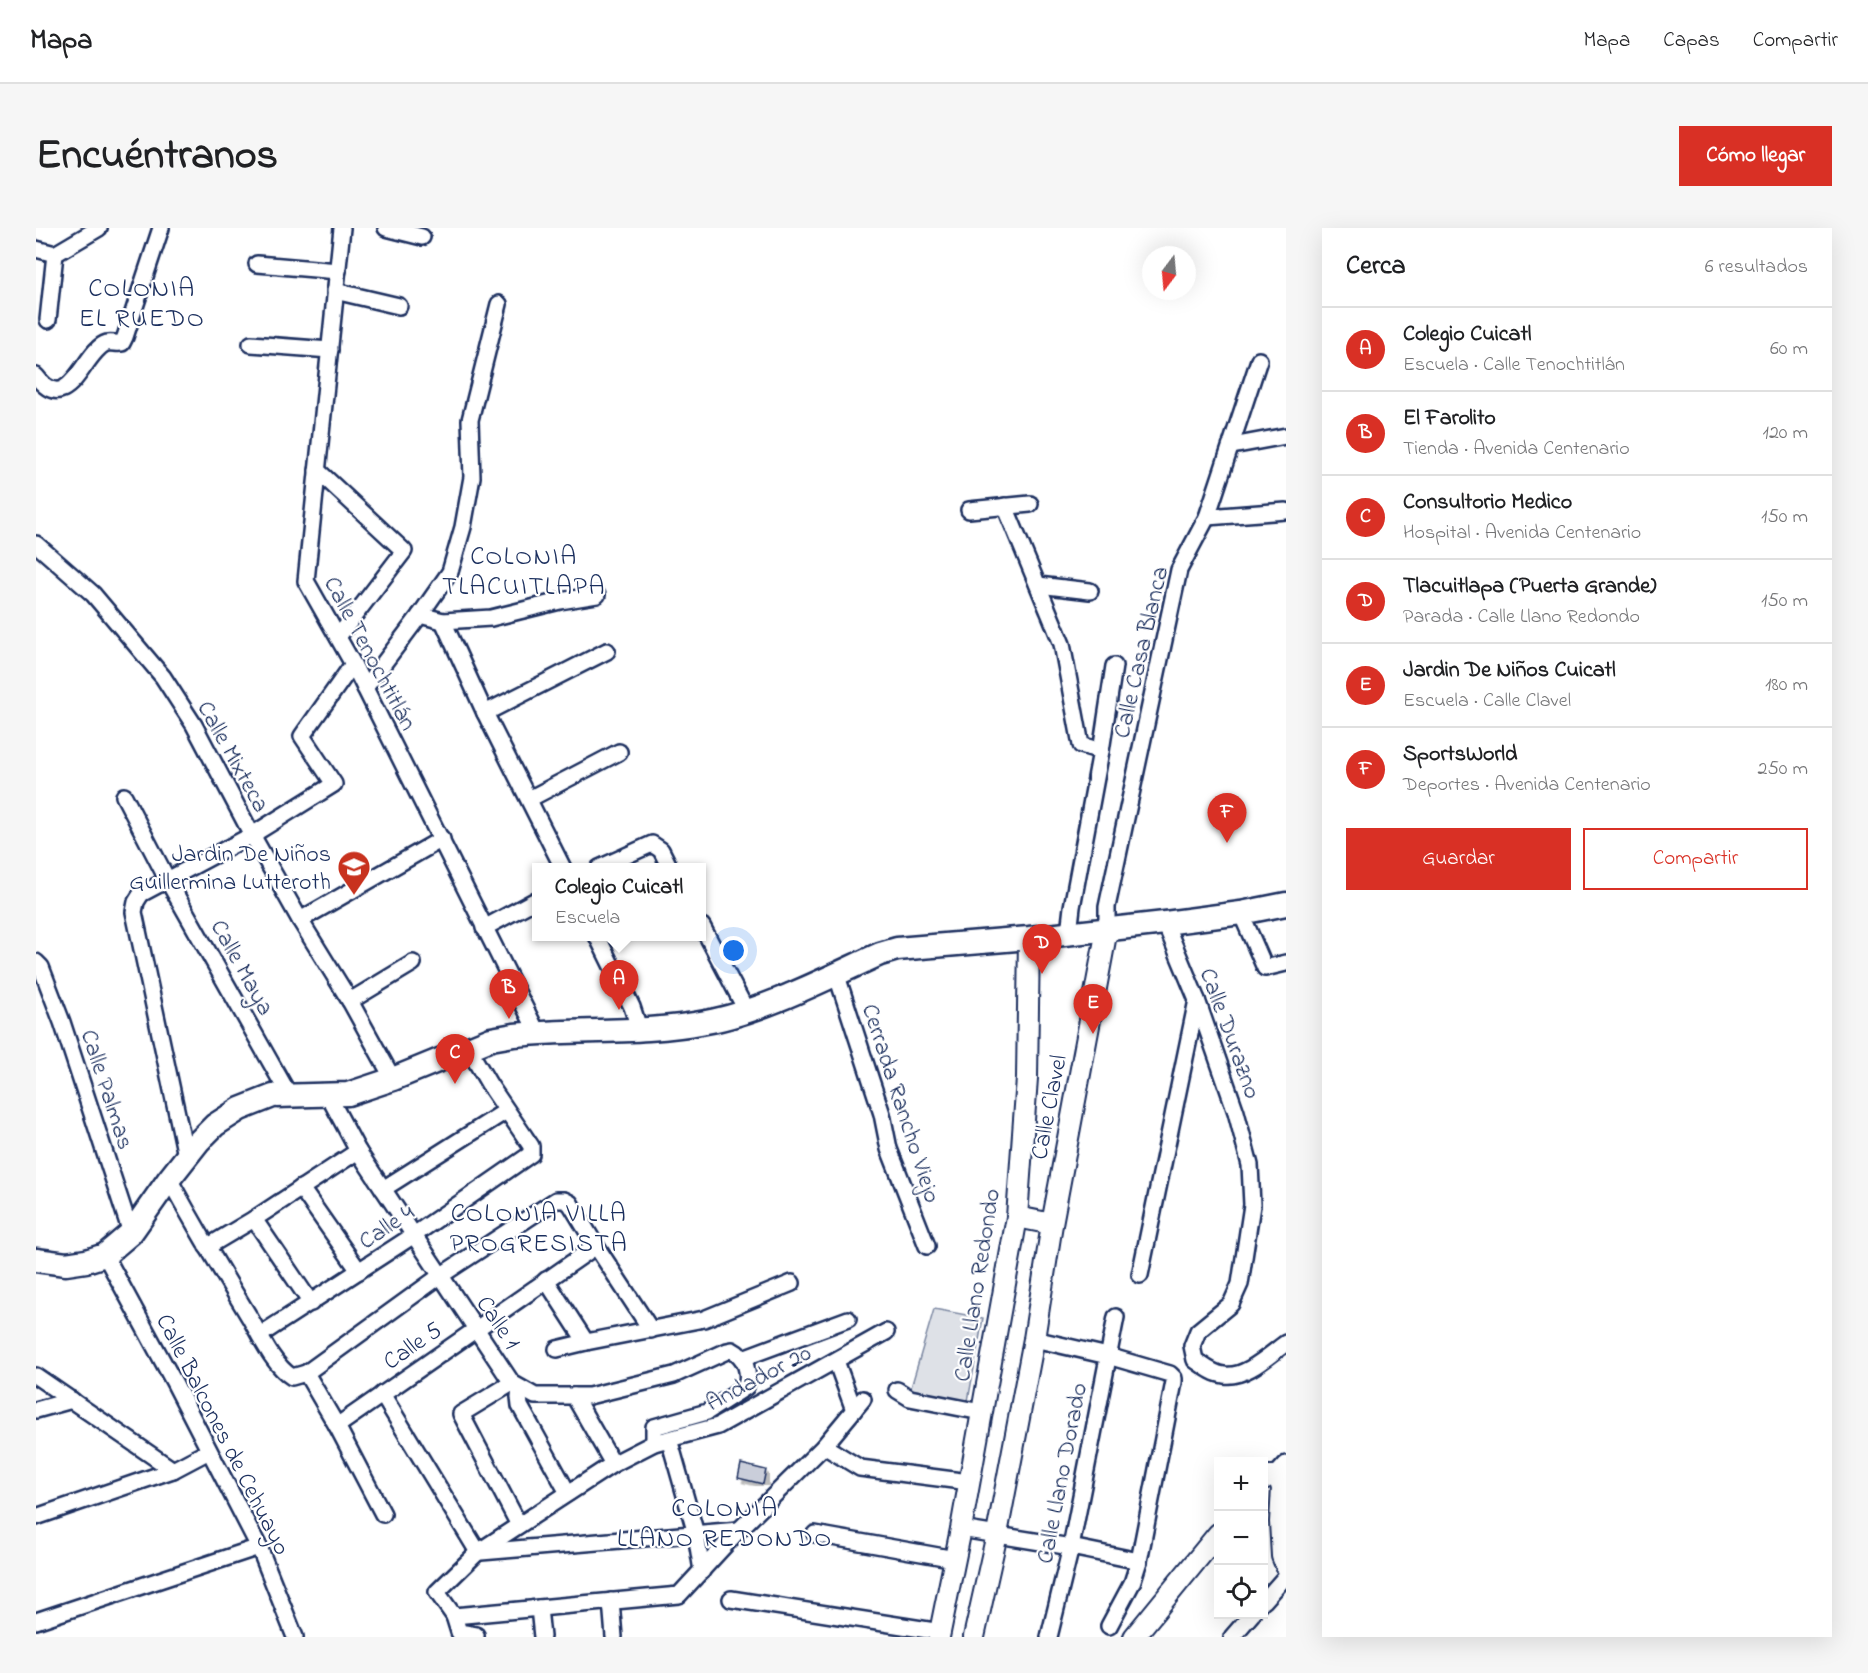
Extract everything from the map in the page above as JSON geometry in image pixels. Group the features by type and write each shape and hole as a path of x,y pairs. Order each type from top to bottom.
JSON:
{"main road":[{"path":"36,1260 66,1264 105,1255 131,1233 186,1156 215,1125 226,1116 273,1096 348,1094 393,1079 491,1039 537,1032 639,1028 707,1022 746,1010 897,949 1165,923 1241,913 1286,904"}],"street":[{"path":"36,376 53,389 63,389 78,378 89,358 107,343 122,343 161,228"},
{"name":"Calle Tenochtitlán","path":"342,228 306,581 353,664 537,1032"},
{"path":"386,228 422,237"},
{"path":"36,249 55,254 97,229"},
{"path":"48,320 55,254"},
{"path":"257,264 338,271"},
{"path":"335,291 399,306"},
{"path":"365,688 450,572 463,527 472,477 470,420 499,304"},
{"path":"251,344 330,350"},
{"name":"Calle Casa Blanca","path":"1107,929 1107,907 1179,570 1208,517 1259,360"},
{"path":"1232,446 1286,436"},
{"path":"318,470 404,551 338,637"},
{"path":"969,510 1030,504"},
{"path":"1005,506 1062,644 1081,745 1101,751"},
{"path":"1208,517 1286,511"},
{"name":"Calle Mixteca","path":"36,544 93,594 164,677 194,725 252,835 393,1079"},
{"path":"1038,585 1090,591"},
{"path":"420,615 443,621 491,618 560,601 597,595"},
{"path":"443,621 485,713 561,863"},
{"path":"485,713 607,651"},
{"path":"186,1156 134,912 136,902 141,894 252,835 334,784 302,736 353,664"},
{"path":"1069,933 1114,666"},
{"path":"529,799 619,752"},
{"name":"Calle Maya","path":"124,796 167,879 289,1095"},
{"path":"300,920 442,839"},
{"path":"608,863 652,844 661,850 668,863"},
{"path":"484,928 532,903"},
{"path":"1241,913 1266,968 1286,963"},
{"name":"Calle Durazno","path":"1165,923 1197,999 1236,1112 1250,1165 1252,1205 1240,1284 1231,1304 1197,1331 1192,1346 1195,1360 1209,1371 1224,1376 1238,1374 1286,1343"},
{"name":"Calle Clavel","path":"1052,1224 1107,929"},
{"path":"706,934 746,1010"},
{"name":"Calle Llano Redondo","path":"940,1634 1017,1217 1028,1078 1029,938"},
{"path":"599,941 632,1007 639,1028"},
{"name":"Calle Palmas","path":"36,962 41,968 62,1022 131,1233"},
{"path":"350,1001 413,963"},
{"name":"Cerrada Rancho Viejo","path":"836,973 882,1114 889,1149 927,1246"},
{"path":"1140,1275 1197,999"},
{"path":"383,1189 506,1111 468,1048"},
{"name":"Calle 1","path":"328,1095 358,1151 440,1276 516,1385"},
{"name":"Calle 4","path":"260,1335 414,1235 531,1154 531,1146 506,1111"},
{"path":"207,1247 358,1151"},
{"path":"169,1179 260,1335 281,1368 290,1376 296,1377 306,1373 440,1276 556,1200 570,1203 651,1330"},
{"path":"301,1188 359,1271"},
{"path":"974,1637 997,1534 1034,1339 1052,1224 1017,1217"},
{"path":"254,1219 311,1303"},
{"name":"Calle 5","path":"337,1425 596,1246"},
{"name":"Calle Balcones de Cehuayo","path":"105,1255 259,1547 295,1637"},
{"path":"546,1280 586,1342"},
{"path":"557,1349 704,1319 792,1283"},
{"name":"Calle Llano Dorado","path":"1049,1637 1071,1547 1116,1317"},
{"path":"743,1358 848,1319"},
{"name":"Andador 20","path":"454,1616 437,1592 478,1552 519,1525 613,1464 662,1441 718,1426 886,1332"},
{"path":"1034,1339 1108,1356 1170,1374 1174,1378 1139,1561 1132,1583 1109,1626"},
{"path":"516,1385 535,1396 589,1396 674,1376 727,1351 732,1350 743,1358 748,1372 746,1387 707,1412 654,1427 662,1441 696,1534 702,1571"},
{"path":"476,1637 476,1635 459,1632 454,1616 679,1595 739,1530 824,1446 858,1404 836,1361"},
{"path":"306,1373 337,1425 383,1514"},
{"path":"36,1376 173,1470"},
{"path":"516,1385 461,1414 519,1525"},
{"path":"516,1385 520,1406 568,1493"},
{"path":"897,1390 910,1398 981,1412"},
{"path":"382,1394 478,1552 739,1530"},
{"path":"574,1396 613,1464"},
{"path":"36,1410 72,1400"},
{"path":"824,1446 860,1468 969,1482"},
{"path":"36,1517 173,1470 209,1451"},
{"path":"1275,1473 1282,1488 1280,1522 1282,1556 1286,1566"},
{"path":"961,1529 1139,1561"},
{"path":"815,1534 955,1559"},
{"path":"1134,1637 1214,1539"},
{"path":"36,1621 259,1547"},
{"path":"1268,1596 1286,1576"},
{"path":"731,1599 940,1634"},
{"path":"611,1601 614,1637"},
{"path":"539,1608 542,1637"},
{"path":"1232,1637 1248,1619"}],"shaded area":[{"path":"934,1309 983,1318 968,1401 910,1391"}],"building":[{"path":"741,1464 766,1470 763,1484 738,1478"}],"place":[{"name":"SportsWorld","path":"1227,843"},
{"name":"Jardin De Niños Guillermina Lutteroth","path":"354,896"},
{"name":"Tlacuitlapa (Puerta Grande)","path":"1042,974"},
{"name":"Colegio Cuicatl","path":"619,1010"},
{"name":"El Farolito","path":"509,1019"},
{"name":"Jardin De Niños Cuicatl","path":"1093,1034"},
{"name":"Consultorio Medico","path":"455,1084"}],"district":[{"name":"COLONIA EL RUEDO","path":"142,302"},
{"name":"COLONIA TLACUITLAPA","path":"524,570"},
{"name":"COLONIA VILLA PROGRESISTA","path":"539,1227"},
{"name":"COLONIA LLANO REDONDO","path":"725,1522"}]}
